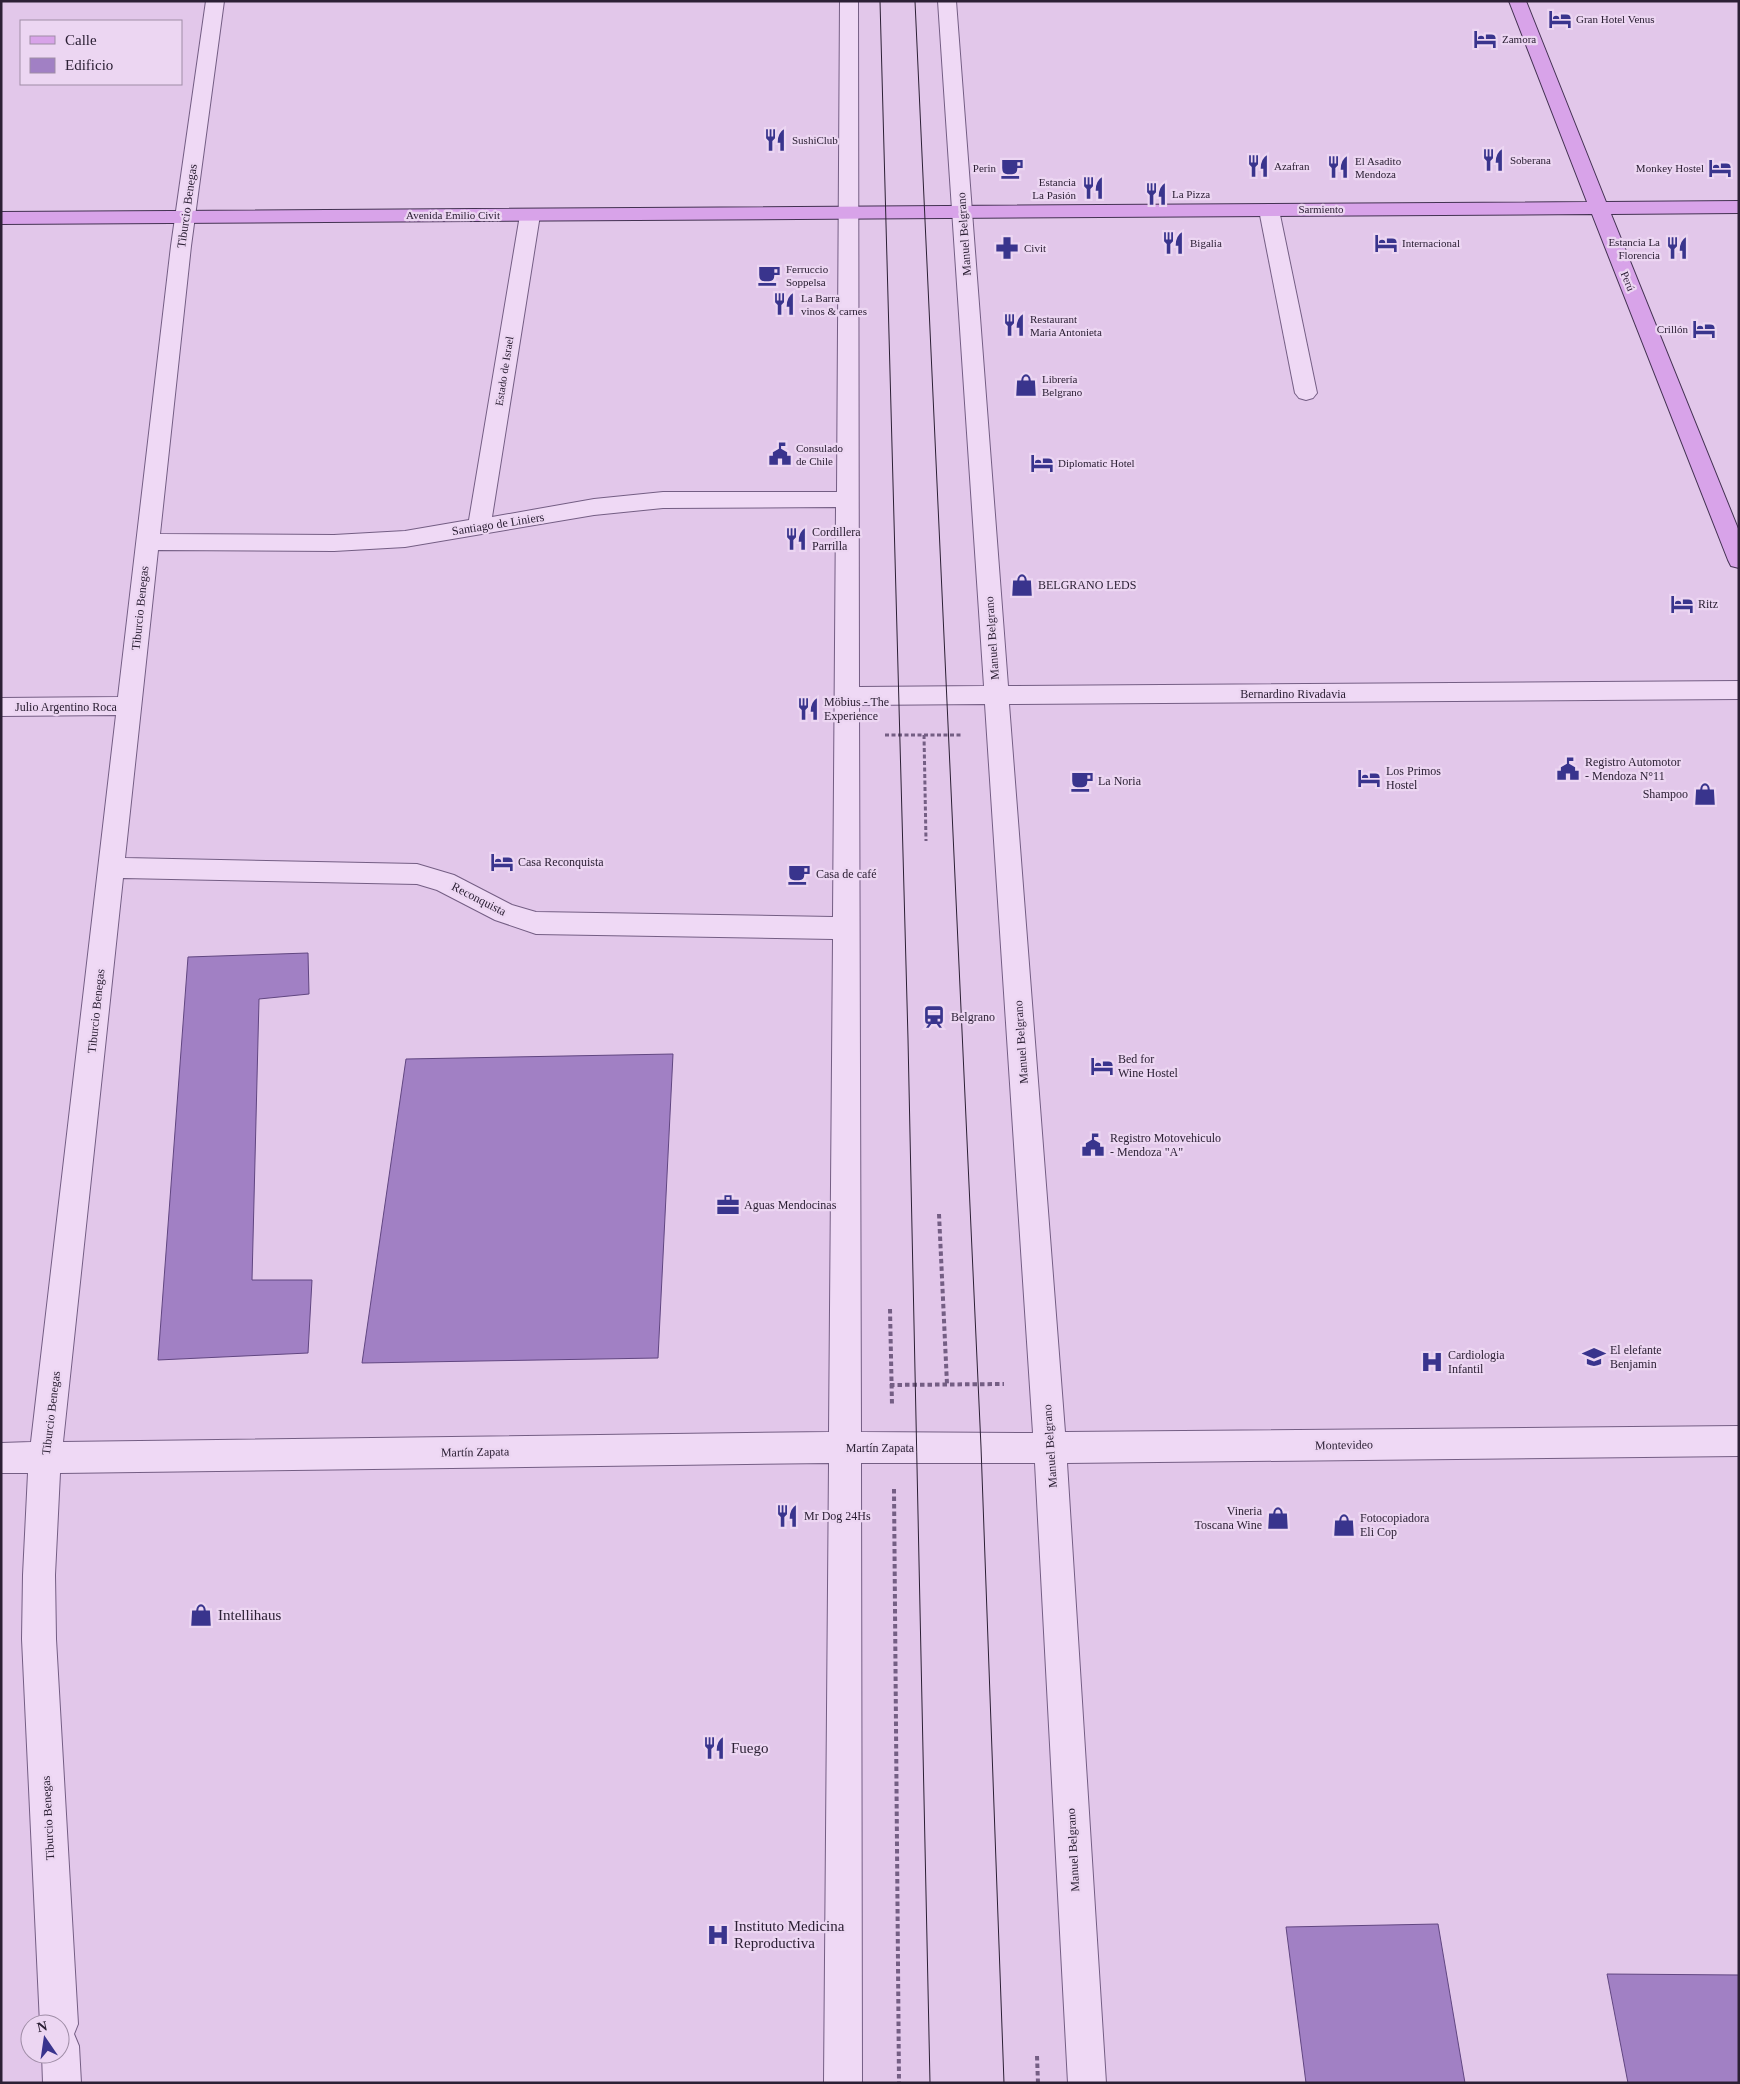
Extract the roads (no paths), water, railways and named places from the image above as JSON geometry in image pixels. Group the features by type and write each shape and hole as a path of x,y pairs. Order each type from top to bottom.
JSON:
{"main road":[{"name":"Perú","path":"1517,1 1739,560"},
{"name":"Sarmiento","path":"904,212 1739,207"},
{"name":"Avenida Emilio Civit","path":"1,218 904,212"}],"street":[{"name":"Tiburcio Benegas","path":"58,2014 39,1639 45,1458 184,217 215,1"},
{"path":"843,2083 849,1"},
{"name":"Manuel Belgrano","path":"948,1 1046,1383 1087,2083"},
{"path":"1269,210 1306,394"},
{"name":"Estado de Israel","path":"479,527 530,215"},
{"name":"Santiago de Liniers","path":"148,542 342,542 406,539 594,508 663,500 848,499"},
{"name":"Bernardino Rivadavia","path":"847,696 1739,690"},
{"name":"Julio Argentino Roca","path":"1,707 130,706"},
{"name":"Reconquista","path":"112,868 417,874 445,882 504,913 536,923 846,928"},
{"name":"Montevideo","path":"949,1448 1739,1441"},
{"name":"Martín Zapata","path":"1,1458 949,1448"},
{"path":"61,2064 62,2083"}],"tram line":[{"path":"880,1 908,1039 930,2083"},
{"path":"915,1 981,1447 1004,2083"}],"place":[{"name":"Gran Hotel Venus","path":"1560,19"},
{"name":"Zamora","path":"1485,39"},
{"name":"SushiClub","path":"775,140"},
{"name":"Soberana","path":"1493,160"},
{"name":"Azafran","path":"1258,166"},
{"name":"El Asadito Mendoza","path":"1338,167"},
{"name":"Perin","path":"1012,168"},
{"name":"Monkey Hostel","path":"1720,168"},
{"name":"Estancia La Pasión","path":"1093,188"},
{"name":"La Pizza","path":"1156,194"},
{"name":"Bigalia","path":"1173,243"},
{"name":"Internacional","path":"1386,243"},
{"name":"Civit","path":"1007,248"},
{"name":"Estancia La Florencia","path":"1677,248"},
{"name":"Ferruccio Soppelsa","path":"769,275"},
{"name":"La Barra vinos & carnes","path":"784,304"},
{"name":"Restaurant Maria Antonieta","path":"1014,325"},
{"name":"Crillón","path":"1704,329"},
{"name":"Librería Belgrano","path":"1026,385"},
{"name":"Consulado de Chile","path":"780,454"},
{"name":"Diplomatic Hotel","path":"1042,463"},
{"name":"Cordillera Parrilla","path":"796,539"},
{"name":"BELGRANO LEDS","path":"1022,585"},
{"name":"Ritz","path":"1682,604"},
{"name":"Möbius - The Experience","path":"808,709"},
{"name":"Registro Automotor - Mendoza N°11","path":"1568,769"},
{"name":"Los Primos Hostel","path":"1369,778"},
{"name":"La Noria","path":"1082,781"},
{"name":"Shampoo","path":"1705,794"},
{"name":"Casa Reconquista","path":"502,862"},
{"name":"Casa de café","path":"799,874"},
{"name":"Belgrano","path":"934,1017"},
{"name":"Bed for Wine Hostel","path":"1102,1066"},
{"name":"Registro Motovehiculo - Mendoza \"A\"","path":"1093,1145"},
{"name":"Aguas Mendocinas","path":"728,1205"},
{"name":"El elefante Benjamin","path":"1594,1357"},
{"name":"Cardiologia Infantil","path":"1432,1362"},
{"name":"Mr Dog 24Hs","path":"787,1516"},
{"name":"Vineria Toscana Wine","path":"1278,1518"},
{"name":"Fotocopiadora Eli Cop","path":"1344,1525"},
{"name":"Intellihaus","path":"201,1615"},
{"name":"Fuego","path":"714,1748"},
{"name":"Instituto Medicina Reproductiva","path":"718,1935"}]}
